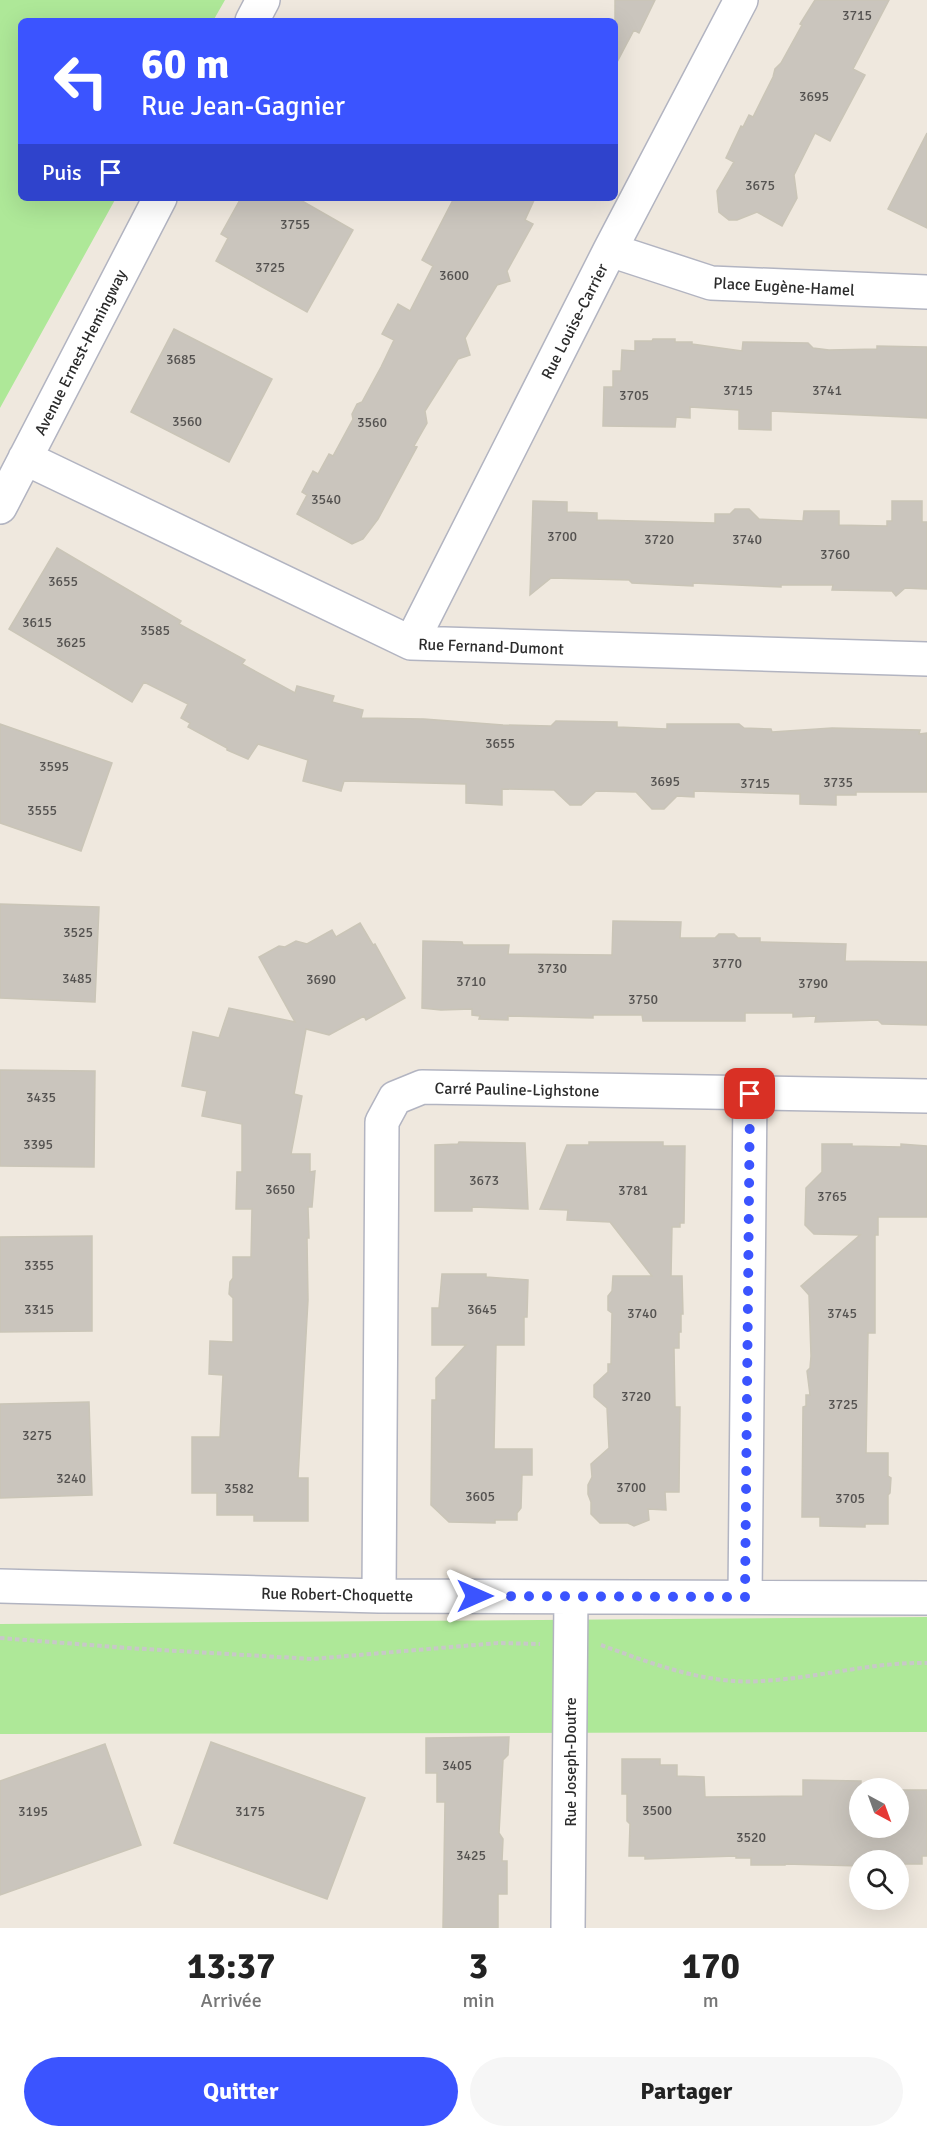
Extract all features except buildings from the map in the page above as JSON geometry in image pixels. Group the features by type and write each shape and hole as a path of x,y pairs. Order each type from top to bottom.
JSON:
{"street":[{"path":"254,18 263,0"},
{"name":"Rue Louise-Carrier","path":"411,643 610,250 741,0"},
{"name":"Avenue Ernest-Hemingway","path":"0,507 158,201"},
{"name":"Place Eugène-Hamel","path":"610,250 711,283 927,292"},
{"name":"Rue Fernand-Dumont","path":"25,458 411,643 927,659"},
{"name":"Carré Pauline-Lighstone","path":"379,1596 382,1122 395,1098 422,1087 927,1096"},
{"path":"745,1597 750,1094"},
{"name":"Rue Robert-Choquette","path":"0,1586 379,1596 927,1598"},
{"name":"Rue Joseph-Doutre","path":"568,1928 571,1597"}],"path":[{"path":"0,1638 312,1659 498,1643 549,1644"},
{"path":"601,1645 655,1664 709,1679 761,1682 896,1663 927,1663"}],"green space":[{"path":"0,0 225,0 215,18 18,18 18,201 114,201 0,408"},
{"path":"927,1617 927,1732 0,1734 0,1624"}],"route":[{"path":"475,1596 745,1597 750,1094"}]}
